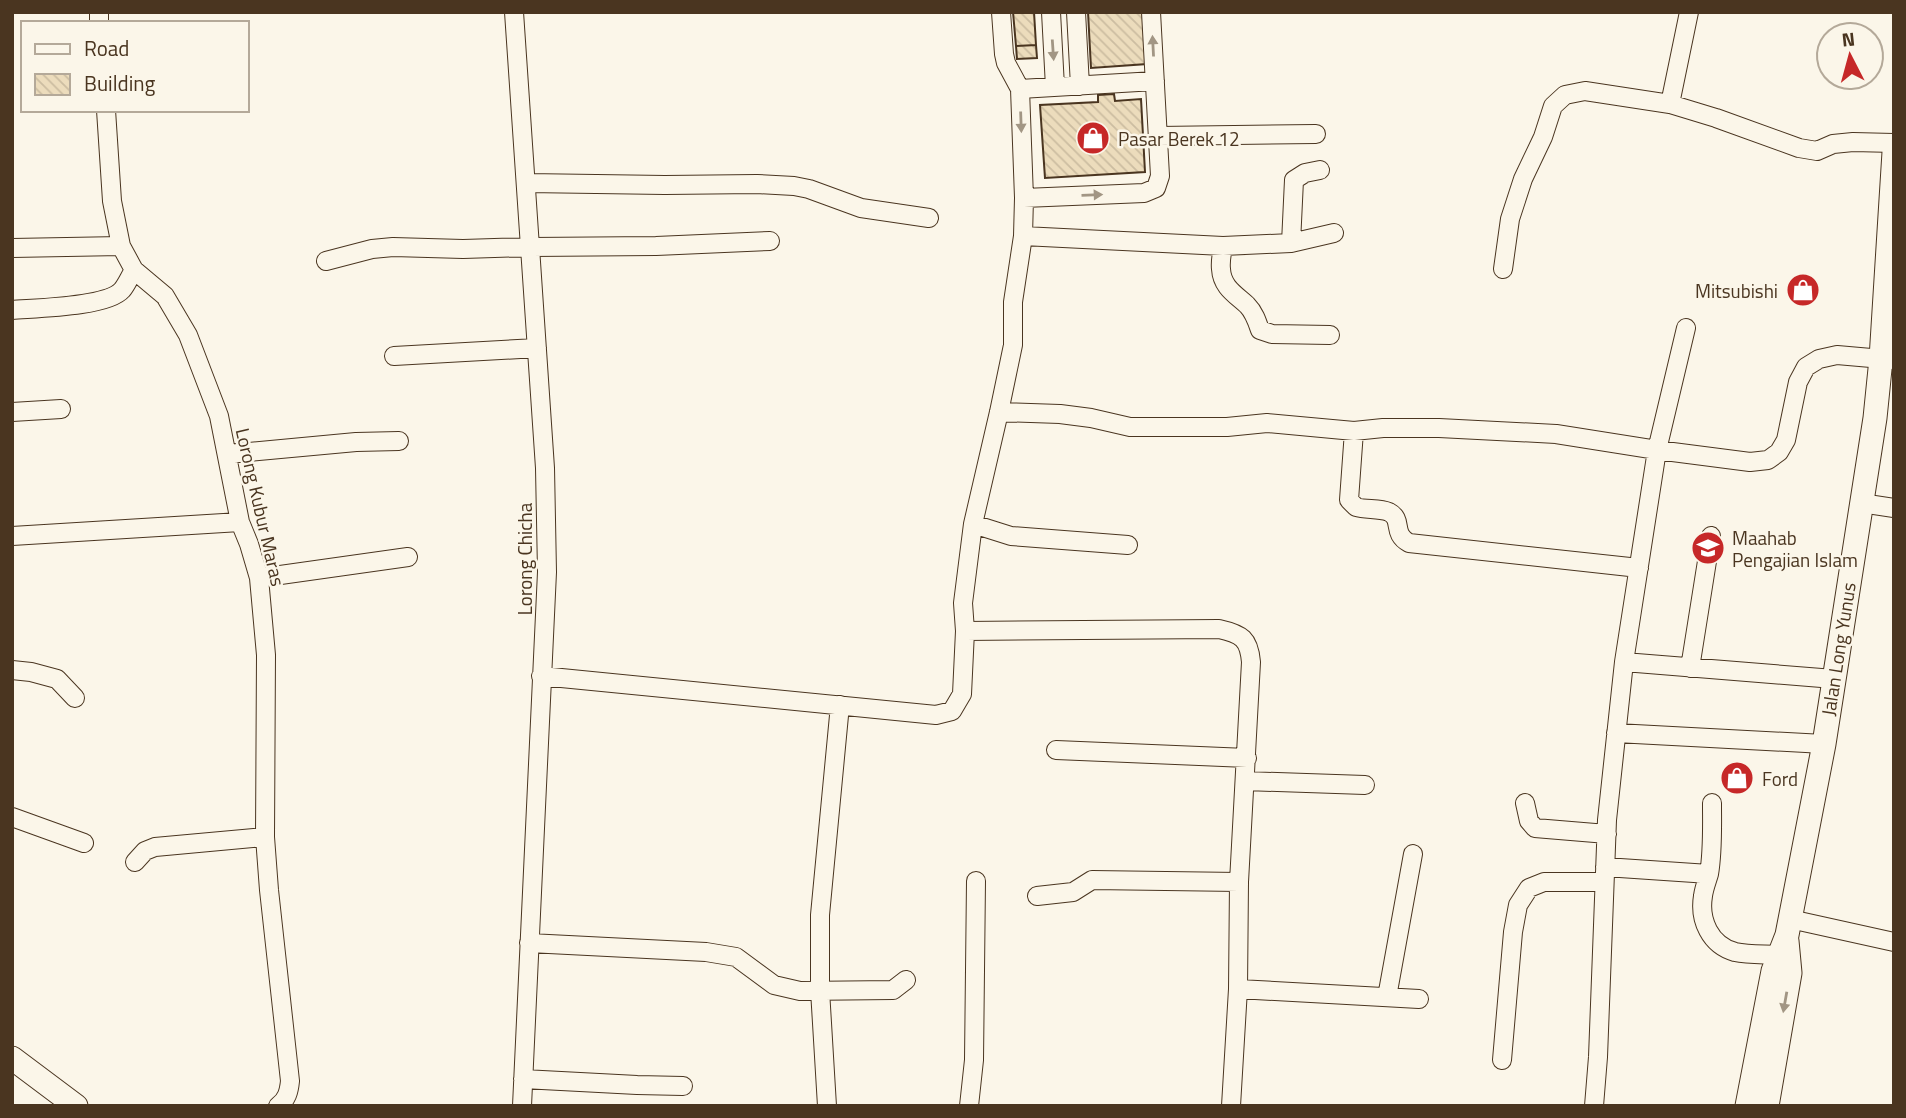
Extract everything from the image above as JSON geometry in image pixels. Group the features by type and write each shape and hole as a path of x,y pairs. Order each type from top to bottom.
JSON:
{"main road":[{"name":"Jalan Long Yunus","path":"1747,1106 1762,1080 1790,973 1785,936 1824,744 1875,418 1888,360 1894,152"},
{"path":"12,1058 76,1106"},
{"path":"1738,1106 1762,1080"},
{"path":"1762,1080 1770,1106"}],"street":[{"name":"Lorong Chicha","path":"514,12 545,468 547,572 522,1106"},
{"path":"541,676 936,715 952,710 961,694 963,603 973,524 1013,345 1013,302 1023,236 1020,89 1006,63 1001,12"},
{"path":"1051,12 1055,87"},
{"path":"1076,12 1080,86"},
{"path":"1024,198 1144,193 1156,188 1160,176 1151,12"},
{"path":"1670,104 1689,12"},
{"path":"1020,89 1154,81"},
{"path":"1503,269 1510,219 1523,179 1543,137 1553,106 1565,95 1585,91 1670,104 1799,148 1817,151 1833,144 1894,143"},
{"name":"Lorong Kubur Maras","path":"106,112 112,201 121,246 134,270 165,296 188,335 219,416 240,522 259,578 266,655 265,837 268,890 290,1081 284,1102 278,1106"},
{"path":"1158,136 1316,134"},
{"path":"1291,243 1294,180 1305,173 1320,170"},
{"path":"527,183 794,186 860,208 929,218"},
{"path":"1023,236 1223,246 1291,243 1334,233"},
{"path":"326,261 372,249 393,247 463,249 656,246 770,241"},
{"path":"12,248 121,246"},
{"path":"1223,246 1221,271 1227,288 1247,306 1256,318 1260,330 1272,334 1330,335"},
{"path":"12,310 75,304 112,296 122,290 134,270"},
{"path":"1594,1106 1606,834 1624,662 1657,450 1686,328"},
{"path":"394,356 537,348"},
{"path":"999,412 1060,414 1130,426 1227,427 1267,423 1354,431 1439,428 1556,434 1750,462 1768,460 1779,452 1786,440 1798,382 1806,366 1819,359 1837,355 1888,360"},
{"path":"12,412 61,409"},
{"path":"1354,431 1349,500 1356,507 1384,510 1393,514 1398,521 1398,532 1402,540 1409,543 1639,568"},
{"path":"228,454 356,442 399,441"},
{"path":"1861,503 1894,508"},
{"path":"12,536 240,522"},
{"path":"973,524 1011,536 1128,545"},
{"path":"1690,668 1711,536"},
{"path":"259,578 408,557"},
{"path":"964,631 1219,629 1243,638 1250,648 1247,758 1239,883 1238,989 1231,1106"},
{"path":"1624,662 1833,679"},
{"path":"12,670 57,679 75,698"},
{"path":"827,1106 820,990 820,915 840,705"},
{"path":"1616,733 1824,744"},
{"path":"1056,750 1247,758"},
{"path":"1245,781 1365,785"},
{"path":"1525,803 1529,821 1535,828 1606,834"},
{"path":"1712,803 1712,847 1709,874 1702,898 1703,919 1708,933 1720,945 1735,952 1785,936 1894,942"},
{"path":"12,817 84,842"},
{"path":"135,862 145,851 155,847 265,837"},
{"path":"1387,997 1413,854"},
{"path":"1502,1060 1513,932 1518,905 1529,888 1544,882 1605,874 1709,874"},
{"path":"1038,896 1073,892 1092,880 1239,883"},
{"path":"969,1106 974,1059 976,881"},
{"path":"529,943 716,953 736,957 774,985 800,990 893,990 906,980"},
{"path":"1238,989 1419,999"},
{"path":"523,1079 683,1086"}],"building":[{"path":"1013,12 1034,12 1036,45 1016,46"},
{"path":"1088,12 1145,12 1147,64 1091,68"},
{"path":"1036,45 1037,58 1017,59 1016,46"},
{"name":"Pasar Berek 12","path":"1114,94 1115,101 1141,99 1145,172 1045,178 1040,105 1098,102 1098,95"}],"place":[{"name":"Pasar Berek 12","path":"1093,138"},
{"name":"Mitsubishi","path":"1803,290"},
{"name":"Maahab Pengajian Islam","path":"1708,548"},
{"name":"Ford","path":"1737,778"}]}
